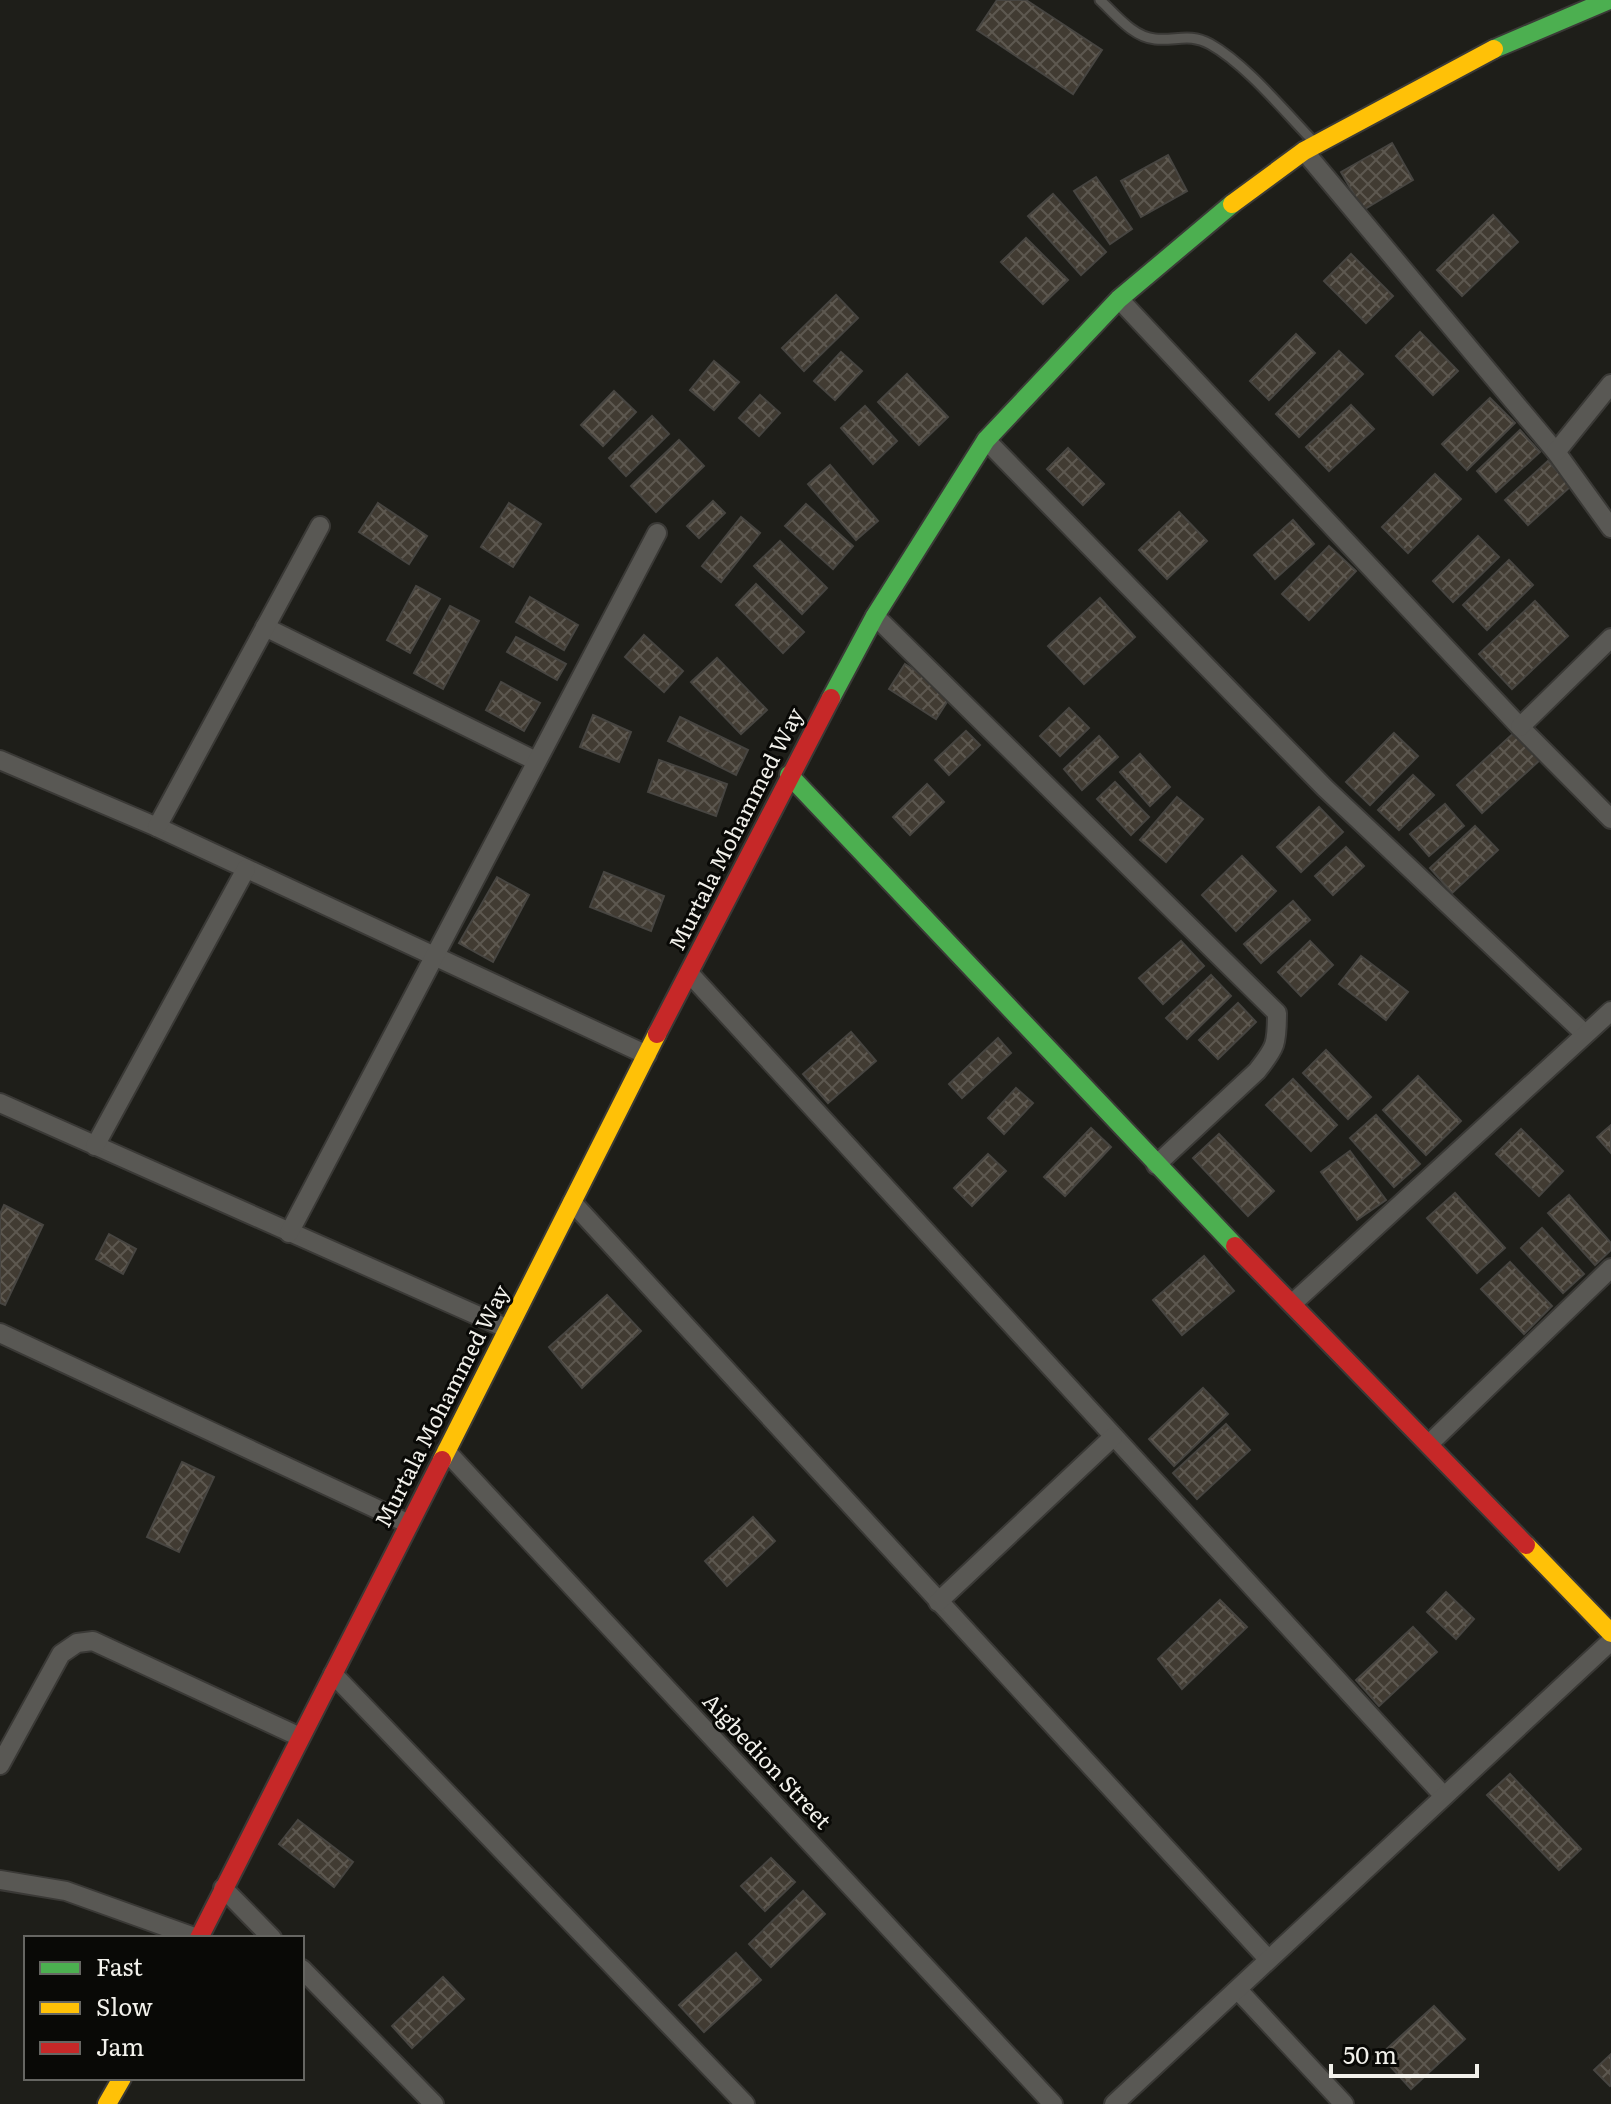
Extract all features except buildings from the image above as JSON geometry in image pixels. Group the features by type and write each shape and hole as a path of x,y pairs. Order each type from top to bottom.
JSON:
{"street":[{"name":"Murtala Mohammed Way","path":"199,1936 789,775 875,616 986,440 1119,299 1212,219 1310,148 1500,46 1609,0"},
{"path":"1310,148 1556,452 1611,528"},
{"path":"1119,299 1520,727 1611,819"},
{"path":"1556,452 1611,384"},
{"path":"986,440 1325,788 1585,1034"},
{"path":"157,827 320,526"},
{"path":"289,1233 657,533"},
{"path":"875,616 1277,1013 1277,1042 1270,1055 1257,1071 1156,1165"},
{"path":"265,627 536,761"},
{"path":"1520,727 1611,638"},
{"path":"0,760 157,827 647,1055"},
{"path":"789,775 1156,1165 1611,1633"},
{"path":"95,1146 246,869"},
{"path":"689,973 1443,1795"},
{"path":"1293,1303 1611,1011"},
{"path":"0,1103 508,1329"},
{"path":"572,1202 1268,1959"},
{"path":"1429,1444 1611,1268"},
{"path":"0,1333 409,1524"},
{"path":"938,1602 1113,1437"},
{"name":"Aigbedion Street","path":"446,1451 1053,2104"},
{"path":"0,1765 61,1654 77,1643 93,1641 300,1737"},
{"path":"1114,2104 1611,1641"},
{"path":"333,1674 745,2104"},
{"path":"0,1880 66,1891 192,1936"},
{"path":"223,1888 270,1936"},
{"path":"304,1971 434,2104"},
{"path":"1238,1990 1344,2104"},
{"path":"107,2104 121,2080"}],"lane":[{"path":"1100,0 1132,30 1143,36 1164,39 1185,36 1213,45 1235,62 1310,148"}],"traffic: fast":[{"path":"1494,49 1609,0"},
{"path":"831,698 875,616 986,440 1119,299 1232,204"},
{"path":"789,775 1235,1246"}],"traffic: slow":[{"path":"1232,204 1304,151 1494,49"},
{"path":"442,1460 657,1034"},
{"path":"1526,1545 1611,1633"},
{"path":"107,2104 121,2080"}],"traffic: jam":[{"path":"657,1034 831,698"},
{"path":"1235,1246 1526,1545"},
{"path":"200,1936 442,1460"}]}
